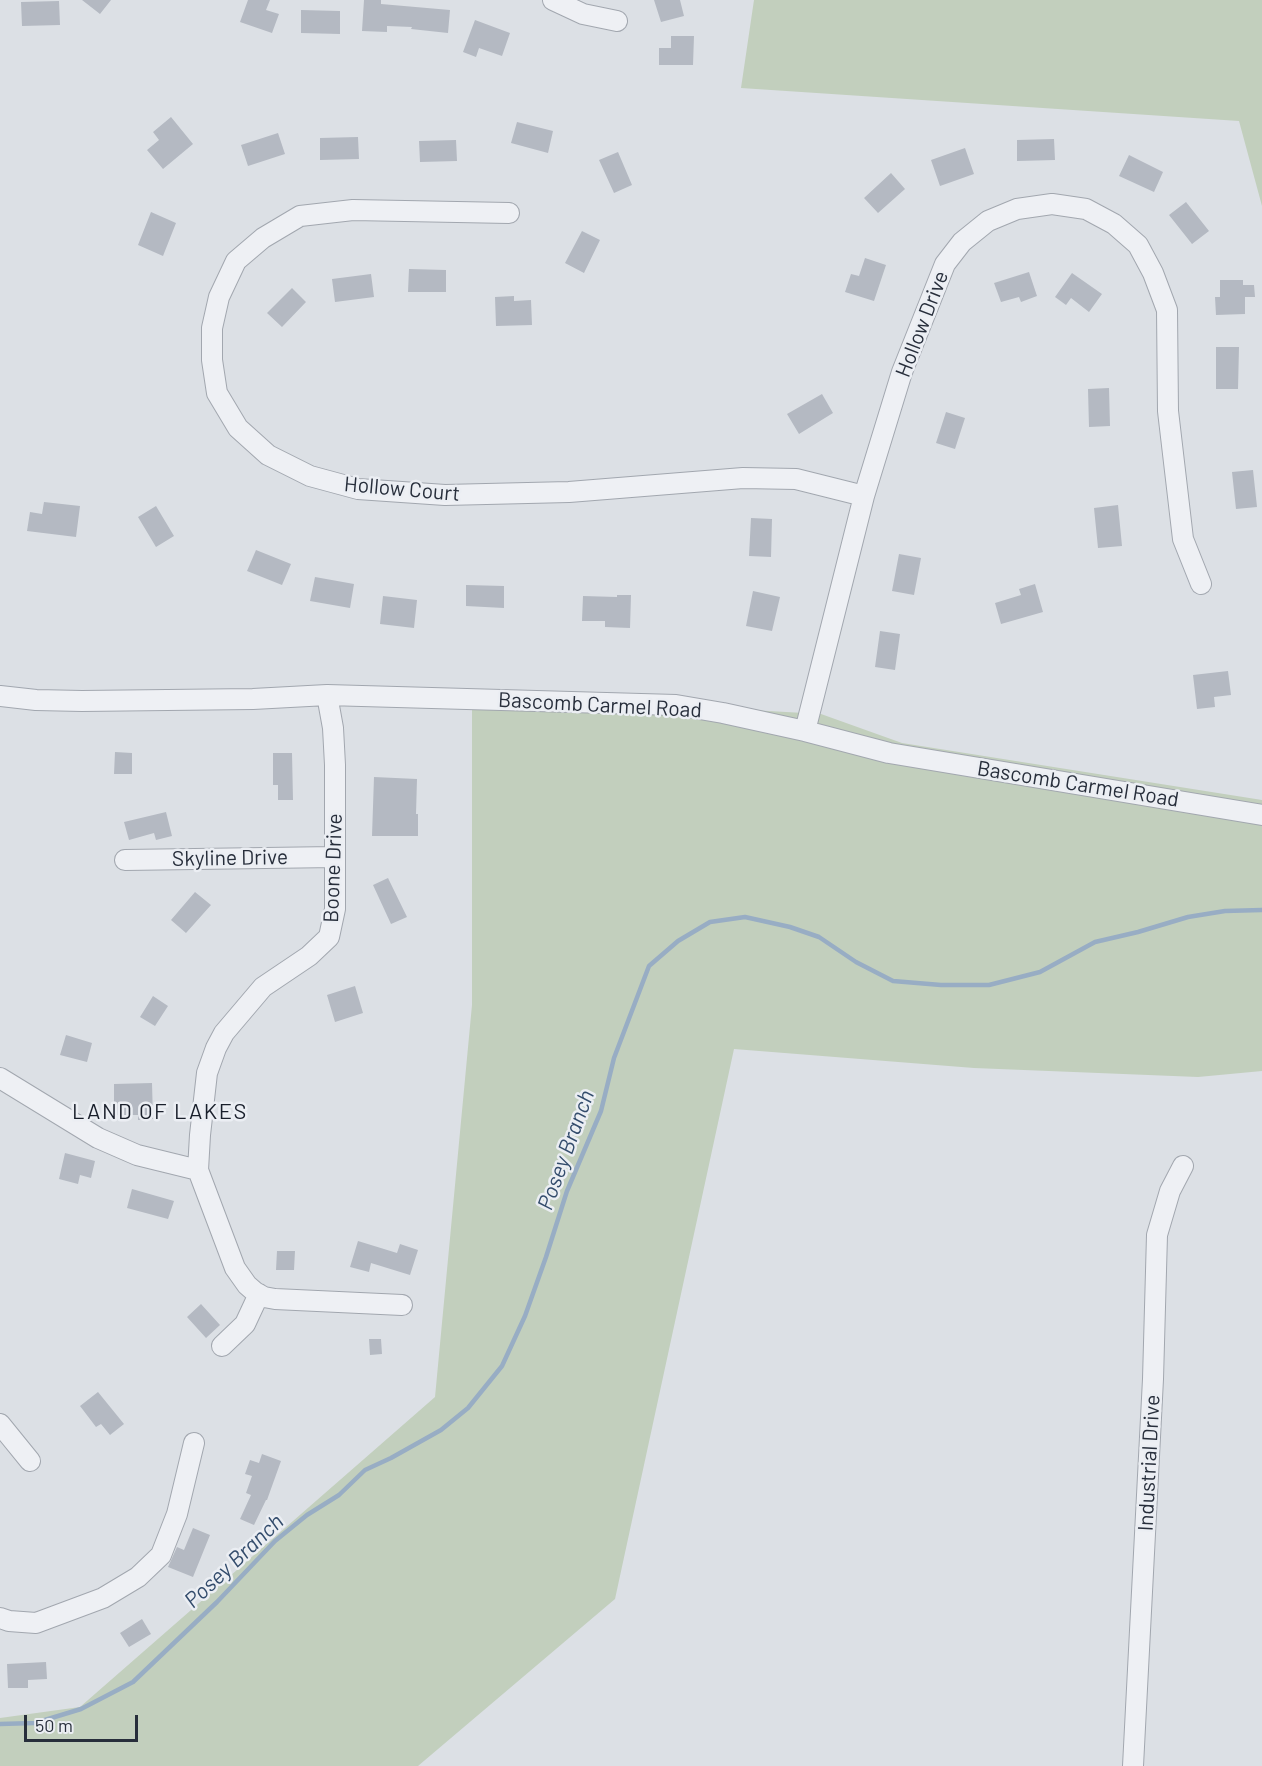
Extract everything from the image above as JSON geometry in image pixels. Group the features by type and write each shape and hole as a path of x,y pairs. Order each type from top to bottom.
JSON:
{"street":[{"path":"553,0 583,14 617,21"},
{"name":"Hollow Drive","path":"805,731 864,496 902,372 945,264 962,242 988,221 1017,209 1052,204 1086,209 1114,224 1138,245 1153,273 1167,310 1168,411 1184,539 1201,584"},
{"name":"Hollow Court","path":"509,213 353,210 300,216 263,238 236,261 219,297 212,328 212,360 217,393 238,428 268,455 310,476 358,489 445,495 569,492 743,478 796,479 864,496"},
{"name":"Bascomb Carmel Road","path":"0,696 36,700 82,701 253,699 327,695 676,705 805,731 889,753 1262,815"},
{"name":"Boone Drive","path":"198,1170 207,1073 224,1033 263,987 309,956 330,937 335,909 335,765 333,728 327,695"},
{"name":"Skyline Drive","path":"125,860 335,856"},
{"path":"0,1078 98,1138 137,1155 198,1170 235,1268 247,1285 259,1294 275,1299 402,1305"},
{"name":"Industrial Drive","path":"1133,1766 1153,1379 1157,1235 1170,1191 1183,1166"},
{"path":"222,1347 245,1324 259,1294"},
{"path":"0,1424 30,1461"},
{"path":"0,1618 36,1623 103,1598 138,1577 161,1555 177,1514 194,1443"}],"green space":[{"path":"754,0 1262,0 1262,206 1239,121 741,88"},
{"path":"472,694 821,714 902,743 1262,800 1262,1071 1198,1077 974,1068 734,1049 615,1599 418,1766 0,1766 0,1718 80,1707 435,1397 472,1005"}],"building":[{"path":"82,0 111,0 100,14"},
{"path":"248,0 270,0 266,10 279,14 272,33 240,22"},
{"path":"364,0 381,0 381,4 450,10 448,33 411,29 412,27 387,26 387,32 362,31"},
{"path":"654,0 680,0 684,16 661,22"},
{"path":"59,1 60,25 22,26 21,2"},
{"path":"301,10 340,11 340,34 301,33"},
{"path":"475,20 510,33 502,56 479,48 476,57 463,52"},
{"path":"671,36 694,36 693,65 659,65 659,48 671,48"},
{"path":"171,117 193,144 163,169 147,150 159,140 153,132"},
{"path":"517,122 553,131 548,153 511,143"},
{"path":"278,133 285,154 248,166 241,145"},
{"path":"358,137 359,159 320,160 320,138"},
{"path":"1054,139 1055,160 1017,161 1017,140"},
{"path":"456,140 457,161 420,162 419,141"},
{"path":"965,148 974,174 940,186 931,160"},
{"path":"618,152 632,185 614,193 599,160"},
{"path":"1129,155 1163,172 1154,192 1119,176"},
{"path":"891,173 905,189 878,213 864,198"},
{"path":"1186,202 1209,231 1192,244 1169,215"},
{"path":"151,212 176,223 163,256 138,245"},
{"path":"582,231 600,240 584,273 565,263"},
{"path":"865,258 886,265 874,301 845,292 851,274 859,276"},
{"path":"409,269 446,270 446,292 408,292"},
{"path":"1029,272 1037,296 1021,302 1019,297 1001,302 994,283"},
{"path":"1072,273 1102,294 1089,312 1071,298 1066,305 1055,297"},
{"path":"371,274 374,297 335,302 332,279"},
{"path":"1220,280 1243,280 1243,285 1254,285 1255,297 1245,297 1245,314 1216,315 1215,297 1220,297"},
{"path":"292,288 306,302 282,327 267,313"},
{"path":"514,296 514,301 531,300 532,325 496,326 495,297"},
{"path":"1216,347 1239,347 1238,389 1216,389"},
{"path":"1109,388 1110,426 1089,427 1088,389"},
{"path":"822,394 833,413 799,434 787,414"},
{"path":"946,412 965,418 955,449 936,443"},
{"path":"1253,470 1257,507 1236,509 1232,472"},
{"path":"44,502 80,506 76,537 27,531 30,512 42,514"},
{"path":"1118,505 1122,546 1098,548 1094,508"},
{"path":"156,506 174,536 156,547 138,517"},
{"path":"751,518 772,519 771,557 749,556"},
{"path":"256,550 291,564 282,585 247,571"},
{"path":"899,554 921,558 914,595 892,591"},
{"path":"315,577 354,584 350,608 310,601"},
{"path":"1035,584 1043,612 1001,624 995,603 1021,595 1019,589"},
{"path":"466,585 504,586 504,608 466,606"},
{"path":"753,591 780,597 772,631 746,626"},
{"path":"617,595 631,595 630,628 605,627 605,621 582,621 583,596 617,597"},
{"path":"383,596 417,600 414,628 380,624"},
{"path":"880,631 900,634 895,670 875,667"},
{"path":"1228,671 1231,695 1214,697 1215,707 1197,709 1193,675"},
{"path":"115,752 132,753 132,774 114,774"},
{"path":"273,753 292,753 293,800 278,800 278,785 273,785"},
{"path":"374,777 417,779 418,836 372,836"},
{"path":"166,812 172,836 156,840 154,833 129,840 124,822"},
{"path":"388,878 407,917 391,924 373,885"},
{"path":"195,892 211,905 186,933 171,920"},
{"path":"355,986 363,1013 335,1022 327,995"},
{"path":"153,996 168,1006 155,1026 140,1017"},
{"path":"66,1035 92,1043 87,1062 60,1055"},
{"path":"152,1083 153,1119 138,1120 138,1115 114,1115 114,1084"},
{"path":"65,1153 95,1161 91,1178 80,1175 78,1184 59,1179"},
{"path":"132,1189 174,1201 168,1219 127,1208"},
{"path":"358,1241 397,1253 400,1244 418,1250 410,1275 371,1263 369,1272 350,1267"},
{"path":"277,1251 295,1251 294,1270 276,1270"},
{"path":"201,1304 220,1325 206,1338 187,1317"},
{"path":"369,1339 381,1339 382,1354 370,1355"},
{"path":"98,1392 124,1424 110,1435 101,1424 96,1427 80,1406"},
{"path":"262,1454 281,1461 267,1500 254,1525 240,1519 251,1495 246,1493 252,1476 245,1474 250,1460 259,1463"},
{"path":"193,1528 210,1535 193,1577 168,1567 177,1547 184,1550"},
{"path":"142,1619 151,1634 129,1647 120,1633"},
{"path":"46,1662 47,1679 28,1680 28,1688 8,1688 7,1664"}],"waterway":[{"name":"Posey Branch","path":"0,1724 35,1723 81,1709 133,1682 217,1602 275,1541 307,1515 339,1495 365,1470 441,1430 468,1408 502,1366 525,1316 567,1191 601,1111 614,1058 649,966 678,941 710,922 745,917 790,927 819,937 856,962 893,981 941,985 989,985 1040,972 1095,942 1188,917 1225,911 1262,910"}],"district":[{"name":"LAND OF LAKES","path":"160,1112"}]}
